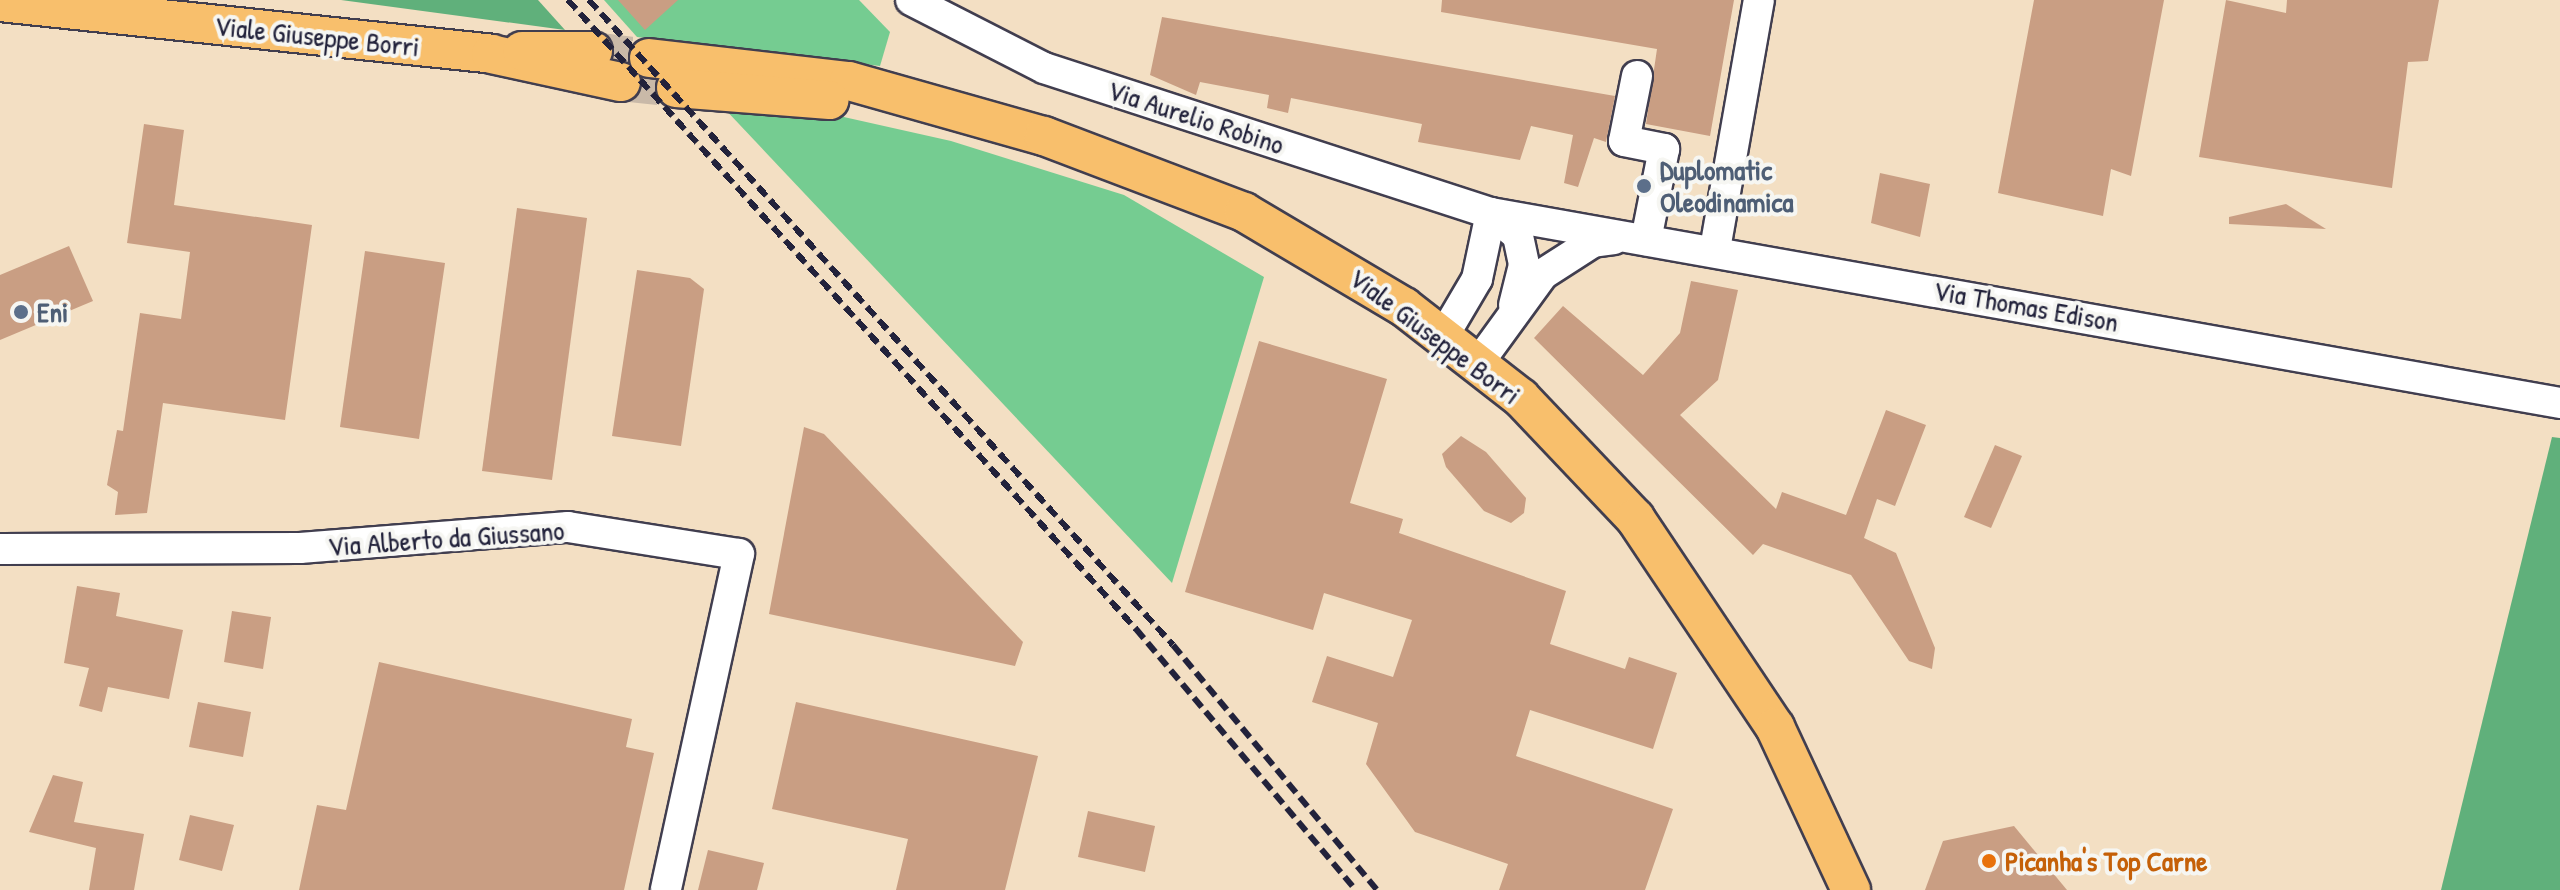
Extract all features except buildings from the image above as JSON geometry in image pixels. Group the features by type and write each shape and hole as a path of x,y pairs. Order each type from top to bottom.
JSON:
{"main road":[{"name":"Viale Giuseppe Borri","path":"0,2 491,54 621,82"},
{"name":"Viale Giuseppe Borri","path":"491,54 593,51"},
{"name":"Viale Giuseppe Borri","path":"649,58 849,81 884,95 1034,132 1222,202 1327,257 1444,335 1479,362 1593,469 1669,562 1775,727 1851,890"},
{"name":"Viale Giuseppe Borri","path":"676,88 806,101 884,95"}],"street":[{"name":"Via Aurelio Robino","path":"911,0 1044,68 1491,213"},
{"path":"1715,249 1759,0"},
{"path":"1479,362 1513,309 1568,255 1635,239 1664,149 1624,141 1637,76"},
{"name":"Via Thomas Edison","path":"1491,213 1635,239 1715,249 2560,403"},
{"path":"1444,335 1477,279 1491,213 1518,236 1524,265 1513,309"},
{"name":"Via Alberto da Giussano","path":"0,549 300,548 568,527 739,554 666,890"}],"green space":[{"path":"341,0 538,0 565,30"},
{"path":"604,0 859,0 890,32 880,66 637,37"},
{"path":"722,106 817,111 951,141 1124,195 1264,277 1172,583"},
{"path":"2552,437 2560,438 2560,890 2441,890"}],"tunnel":[{"path":"593,51 649,58"},
{"path":"621,82 676,88"}],"railway":[{"path":"568,0 1136,629 1356,890"},
{"path":"589,0 1173,645 1377,890"}],"place":[{"name":"Duplomatic Oleodinamica","path":"1644,186"},
{"name":"Eni","path":"21,312"},
{"name":"Picanha's Top Carne","path":"1989,861"}]}
